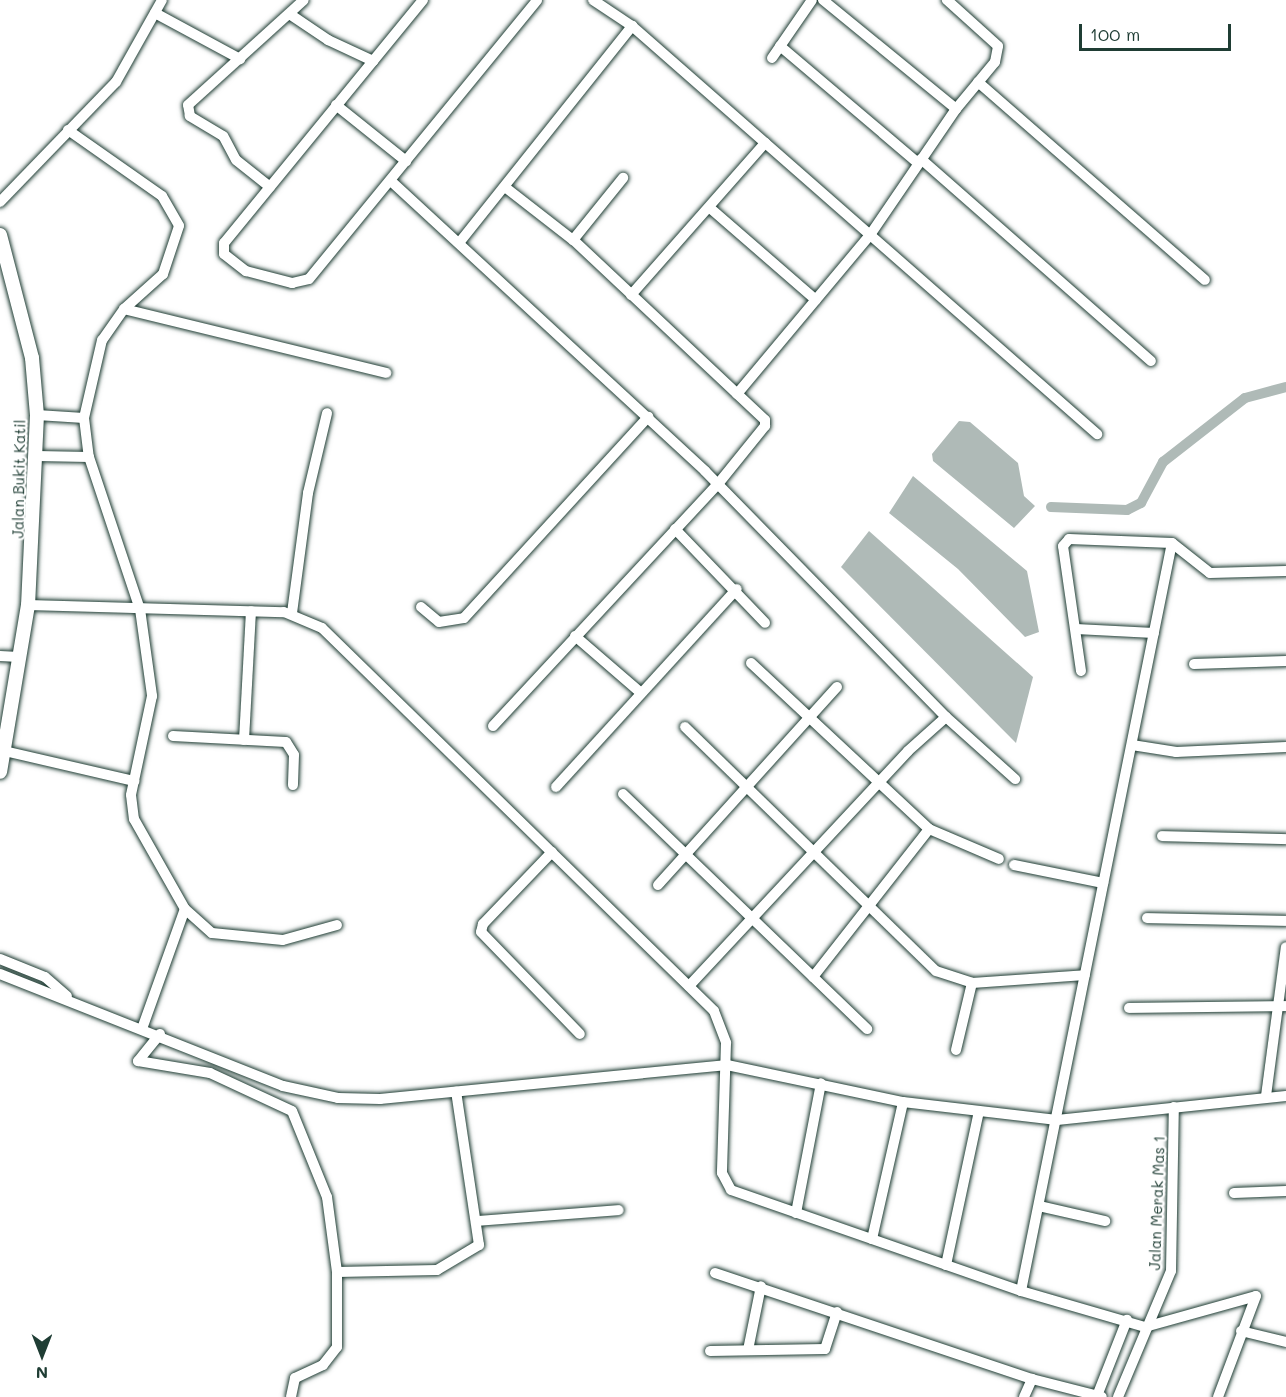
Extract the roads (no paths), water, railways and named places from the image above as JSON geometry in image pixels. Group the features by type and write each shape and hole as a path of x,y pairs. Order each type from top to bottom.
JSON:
{"main road":[{"name":"Jalan Bukit Katil","path":"0,235 32,358 37,415 37,456 28,605 9,727 2,749 0,772"}],"street":[{"path":"0,202 116,82 162,0"},
{"path":"423,0 222,249 252,274 298,283 309,279 392,182 406,161 537,0"},
{"path":"592,0 632,26 1097,434"},
{"path":"772,58 812,0"},
{"path":"823,0 956,109"},
{"path":"737,394 870,235 956,109 995,62 998,46 947,0"},
{"path":"270,187 236,160 223,136 196,122 188,110 191,100 291,15 301,1"},
{"path":"155,13 240,59"},
{"path":"291,15 328,40 373,61"},
{"path":"459,243 632,26"},
{"path":"780,46 919,161 1151,361"},
{"path":"978,82 1205,280"},
{"path":"336,105 406,161"},
{"path":"68,130 162,196 177,215 179,237 169,264 124,309 95,354 84,418 88,458 140,609 152,696 134,781 134,819 185,909 212,933 234,939 283,940 337,925"},
{"path":"631,295 765,143"},
{"path":"573,240 623,178"},
{"path":"392,182 718,484 946,717 1015,779"},
{"path":"493,726 718,484 765,426 737,394 573,240 505,187"},
{"path":"710,208 816,300"},
{"path":"124,309 386,373"},
{"path":"292,613 308,493 327,413"},
{"path":"37,415 84,418"},
{"path":"421,607 439,622 464,618 648,417"},
{"path":"37,456 88,458"},
{"path":"675,529 737,590 765,623"},
{"path":"1081,671 1064,542 1172,543 1210,573 1286,571"},
{"path":"1021,1291 1172,543"},
{"path":"556,787 737,590"},
{"path":"28,605 292,613 322,628 689,986 721,1022 727,1065 724,1183 796,1213 1021,1291 1145,1327 1256,1296 1241,1330 1218,1397"},
{"path":"244,740 250,611"},
{"path":"1076,629 1154,633"},
{"path":"575,636 641,693"},
{"path":"0,657 19,657"},
{"path":"1194,664 1286,661"},
{"path":"751,663 928,830 999,859"},
{"path":"658,885 837,687"},
{"path":"689,986 812,852 946,717"},
{"path":"685,727 936,971 972,983 1085,975"},
{"path":"173,736 291,745 293,785"},
{"path":"1132,745 1176,752 1286,747"},
{"path":"2,749 134,781"},
{"path":"623,794 750,919 867,1029"},
{"path":"813,977 928,830"},
{"path":"1162,836 1286,839"},
{"path":"552,852 483,924 481,932 580,1034"},
{"path":"1014,865 1103,884"},
{"path":"143,1026 185,909"},
{"path":"1147,918 1286,921"},
{"path":"1266,1096 1282,1006 1286,947"},
{"path":"0,959 45,977 69,998"},
{"path":"0,974 143,1026 283,1086 319,1095 380,1099 727,1065 903,1102 1057,1120 1266,1096 1286,1096"},
{"path":"956,1050 972,983"},
{"path":"1129,1008 1282,1006"},
{"path":"160,1034 138,1061 210,1073 292,1111 327,1197 337,1272 337,1347 323,1365 295,1378 291,1397"},
{"path":"796,1213 821,1083"},
{"path":"337,1272 430,1271 474,1248 477,1221 456,1092"},
{"path":"872,1239 903,1102"},
{"name":"Jalan Merak Mas 1","path":"1118,1397 1145,1327 1171,1271 1174,1107"},
{"path":"946,1265 979,1111"},
{"path":"1234,1193 1286,1191"},
{"path":"1039,1206 1105,1221"},
{"path":"477,1221 619,1210"},
{"path":"715,1273 761,1286 1032,1379 1100,1396 1127,1320"},
{"path":"748,1350 761,1286"},
{"path":"710,1351 825,1349 837,1312"},
{"path":"1241,1330 1286,1342"},
{"path":"1024,1397 1032,1379"}],"waterway":[{"path":"1051,507 1127,510 1141,503 1163,462 1245,398 1286,387"}]}
